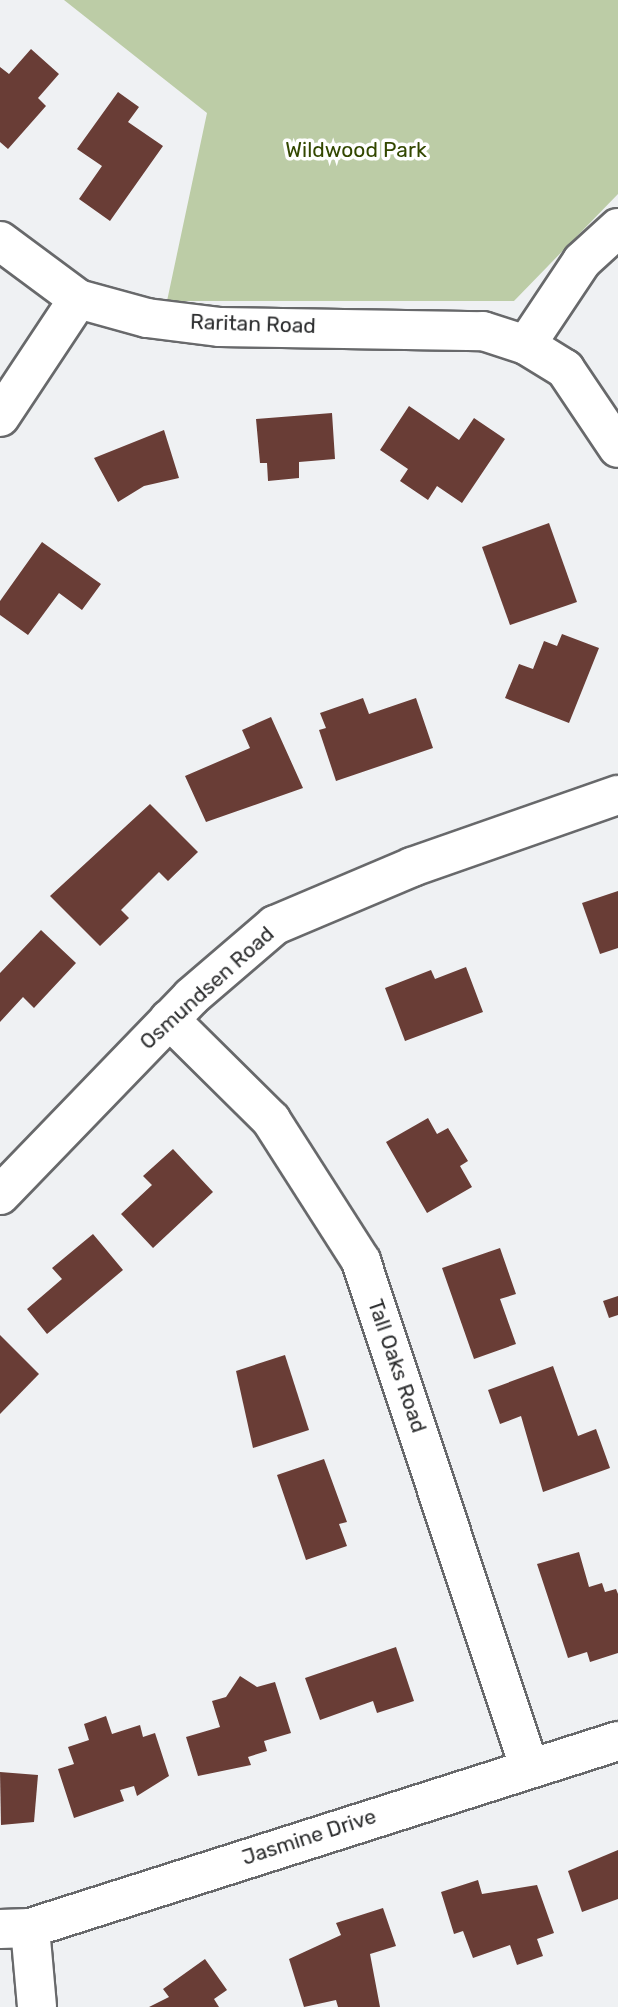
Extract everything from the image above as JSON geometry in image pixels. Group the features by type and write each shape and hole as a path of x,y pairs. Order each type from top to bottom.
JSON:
{"street":[{"path":"618,228 582,261 526,345 584,389 618,448"},
{"name":"Raritan Road","path":"0,241 79,299 147,318 220,327 443,326 526,345"},
{"path":"0,417 79,299"},
{"name":"Osmundsen Road","path":"0,1195 169,1019 246,948 311,905 618,795"},
{"name":"Tall Oaks Road","path":"169,1019 271,1120 361,1261 529,1767"},
{"name":"Jasmine Drive","path":"15,1928 618,1741"},
{"path":"15,1928 37,2007"}],"green space":[{"name":"Wildwood Park","path":"64,0 618,0 618,194 514,301 167,301 207,113"}],"building":[{"path":"31,49 59,74 38,98 46,106 8,149 0,142 0,67 9,74"},
{"path":"118,92 139,107 128,122 163,146 110,221 79,199 102,166 77,149"},
{"path":"409,406 459,440 474,418 505,439 462,503 437,486 428,500 400,481 408,469 380,450"},
{"path":"332,413 335,459 299,462 299,478 268,481 267,463 260,463 256,419"},
{"path":"164,430 179,478 144,486 118,502 94,458"},
{"path":"549,523 577,602 510,625 482,547"},
{"path":"42,542 101,584 82,610 59,593 28,635 0,615 0,601"},
{"path":"562,634 599,648 569,723 505,698 519,664 533,669 544,641 557,646"},
{"path":"363,698 369,714 416,698 433,748 336,781 319,730 326,728 320,713"},
{"path":"271,717 303,788 206,822 185,776 250,748 242,730"},
{"path":"150,804 198,852 168,881 159,872 121,910 129,918 100,946 50,896"},
{"path":"618,891 618,948 600,954 582,903"},
{"path":"41,930 76,963 34,1008 23,997 0,1022 0,973"},
{"path":"466,967 483,1012 405,1041 385,988 431,970 435,979"},
{"path":"428,1118 437,1134 448,1128 468,1161 460,1166 472,1187 427,1213 386,1142"},
{"path":"173,1149 213,1192 153,1248 121,1214 152,1185 143,1176"},
{"path":"93,1234 123,1270 47,1334 27,1309 62,1279 52,1268"},
{"path":"500,1248 516,1294 500,1299 516,1344 474,1359 442,1268"},
{"path":"618,1296 618,1315 609,1318 603,1301"},
{"path":"0,1335 39,1374 0,1414"},
{"path":"285,1355 309,1430 253,1448 236,1371"},
{"path":"553,1366 578,1436 596,1429 610,1468 543,1492 521,1416 500,1424 488,1390"},
{"path":"324,1459 347,1522 339,1524 347,1546 306,1560 277,1475"},
{"path":"579,1552 589,1587 602,1583 605,1592 616,1589 618,1594 618,1653 590,1662 587,1652 568,1658 537,1564"},
{"path":"396,1647 414,1701 377,1713 373,1701 320,1720 305,1678"},
{"path":"240,1676 257,1687 275,1682 291,1733 264,1741 267,1751 248,1757 251,1765 198,1776 186,1737 220,1727 212,1701 226,1697"},
{"path":"106,1716 112,1734 140,1725 143,1737 155,1733 169,1776 137,1796 134,1786 120,1790 124,1801 74,1818 58,1769 74,1764 68,1747 89,1740 84,1724"},
{"path":"0,1772 38,1775 34,1822 1,1825"},
{"path":"618,1850 618,1899 582,1912 568,1871"},
{"path":"478,1880 482,1894 537,1885 554,1933 537,1939 543,1956 517,1965 510,1945 473,1958 463,1931 454,1934 441,1892"},
{"path":"383,1908 396,1946 370,1954 380,2007 338,2007 336,2000 304,2007 289,1959 341,1935 336,1923"},
{"path":"205,1959 227,1990 214,1999 219,2007 149,2007 169,1997 163,1989"}]}
